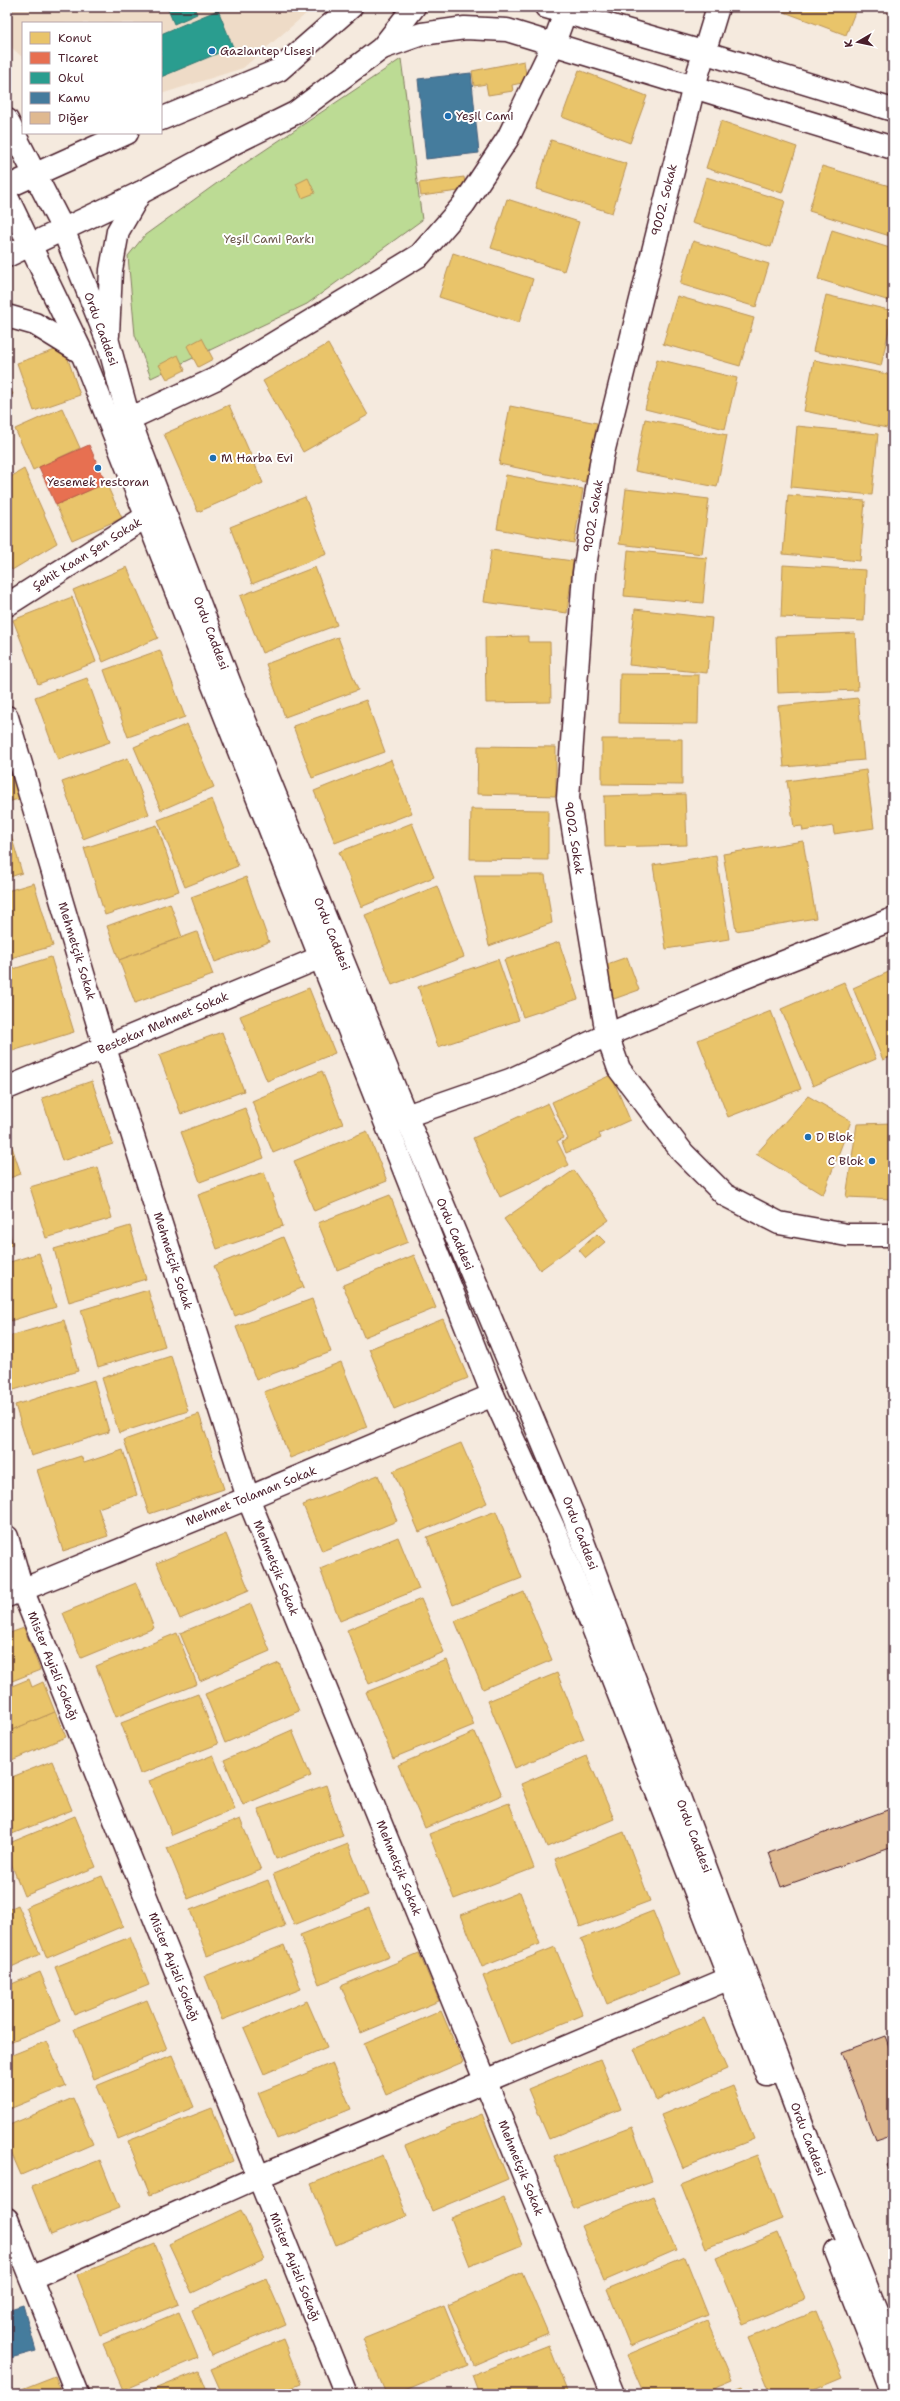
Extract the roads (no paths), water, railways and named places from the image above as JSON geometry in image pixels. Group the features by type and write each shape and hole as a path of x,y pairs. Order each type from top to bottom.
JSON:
{"street":[{"path":"162,119 279,70 351,7"},
{"path":"7,256 140,194 222,148 295,113 382,48 414,7"},
{"name":"9002. Sokak","path":"718,7 703,52 694,86 602,457 584,574 577,650 568,798 607,1035 619,1069 684,1153 725,1195 779,1223 847,1235 893,1234"},
{"path":"129,419 215,379 420,255 464,204 508,138 554,43 556,10 703,52 893,110"},
{"path":"382,48 422,34 465,28 507,30 554,43 893,148"},
{"name":"Ordu Caddesi","path":"7,120 36,173 63,229 108,342 129,419 396,1120 493,1395 556,1533 892,2394"},
{"path":"7,187 125,134"},
{"path":"108,342 111,270 118,231 140,194"},
{"name":"Ordu Caddesi","path":"7,197 82,353 148,516 319,958 396,1120 573,1515 820,2172 893,2352"},
{"path":"7,316 35,324 82,353"},
{"name":"Şehit Kaan Şen Sokak","path":"7,605 148,516"},
{"name":"Mehmetçik Sokak","path":"7,717 105,1048 248,1498 613,2394"},
{"path":"396,1120 510,1080 607,1035 738,980 893,919"},
{"name":"Bestekar Mehmet Sokak","path":"7,1088 319,958"},
{"name":"Mehmet Tolaman Sokak","path":"15,1592 248,1498 493,1395"},
{"name":"Mister Ayizli Sokağı","path":"7,1537 15,1592 258,2177 346,2394"},
{"path":"31,2278 258,2177 730,1978"},
{"path":"7,2219 77,2394"}],"place":[{"name":"Gaziantep Lisesi","path":"212,51"},
{"name":"Yeşil Cami","path":"448,116"},
{"name":"M Harba Evi","path":"213,458"},
{"name":"Yesemek restoran","path":"98,468"},
{"name":"D Blok","path":"808,1137"},
{"name":"C Blok","path":"872,1161"}],"park label":[{"name":"Yeşil Cami Parkı","path":"269,239"}]}
